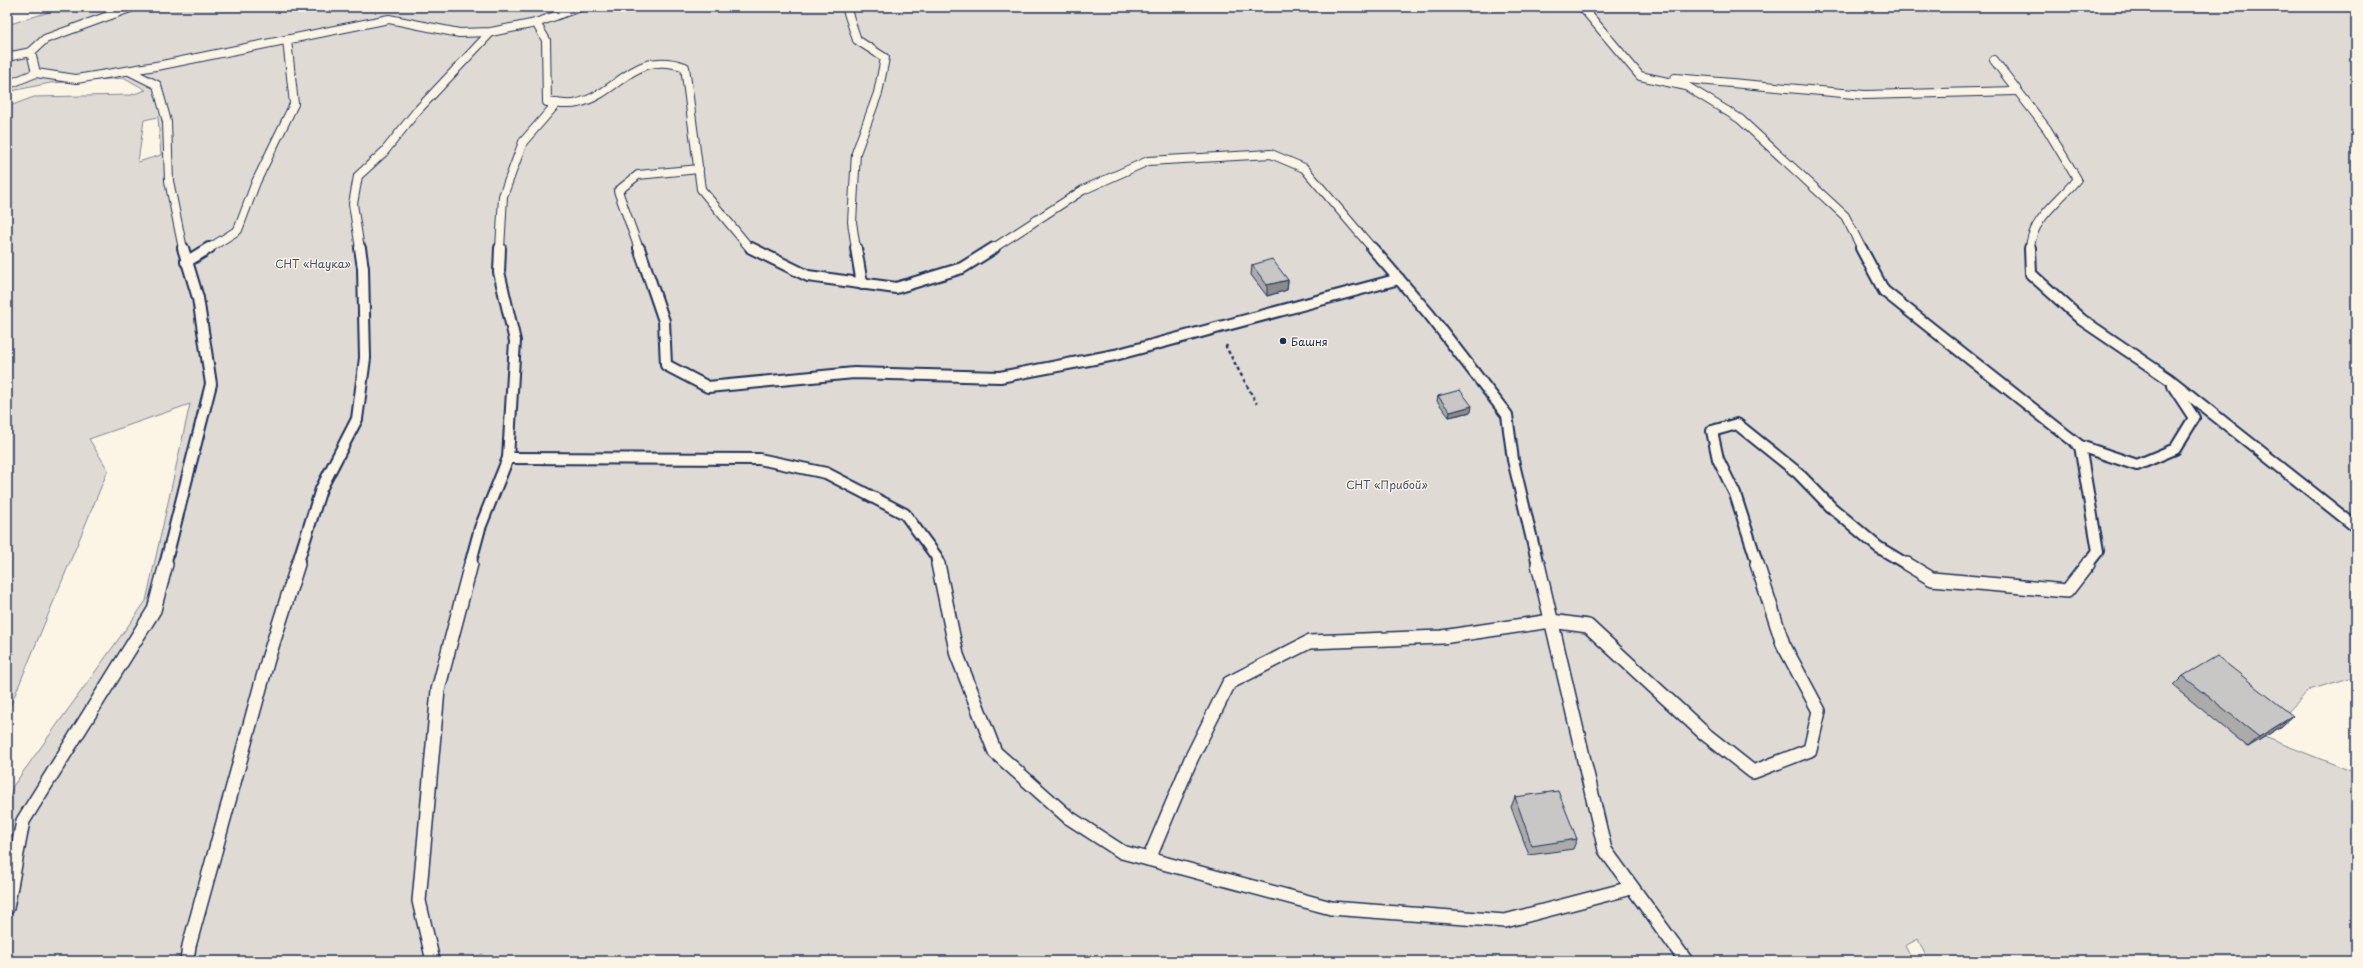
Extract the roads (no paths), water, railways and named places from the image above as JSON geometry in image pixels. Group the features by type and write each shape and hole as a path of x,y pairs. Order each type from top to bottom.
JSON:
{"lane":[{"path":"7,56 30,52 45,39 133,7"},
{"path":"7,85 36,73 76,80 389,19 459,33 491,32 536,23 580,7"},
{"path":"846,7 857,40 885,58 878,93 856,153 852,222 862,284"},
{"path":"1582,7 1640,76 1686,86 1740,119 1844,216 1884,291 2080,446 2137,465 2175,449 2194,418 2169,378"},
{"path":"536,23 546,40 547,102 580,103 644,65 673,61 685,67 702,189 748,246 808,276 896,288 962,268 1083,190 1148,161 1271,154 1304,168 1398,279 1507,415 1513,460 1605,850 1631,888 1686,961"},
{"path":"187,961 193,931 279,622 321,488 357,418 366,358 363,268 353,204 358,176 384,152 416,112 491,32"},
{"path":"186,262 238,230 256,182 294,104 287,40"},
{"path":"30,52 36,73"},
{"path":"1994,60 2016,92 2047,129 2077,179 2068,192 2038,222 2031,237 2031,274 2082,320 2169,378 2356,527"},
{"path":"7,908 23,820 154,610 211,384 198,298 186,262 169,181 167,122 158,85 130,70"},
{"path":"1640,76 1865,95 2016,92"},
{"path":"433,961 419,901 438,690 480,528 508,458 515,341 499,272 503,196 523,142 557,103"},
{"path":"699,169 638,175 618,191 664,321 666,365 708,387 854,373 1000,377 1115,355 1398,279"},
{"path":"1149,859 1192,759 1229,683 1309,642 1442,636 1551,620 1588,626 1705,734 1753,772 1810,750 1820,710 1783,644 1735,494 1718,459 1712,431 1737,424 1798,473 1831,508 1878,547 1932,579 2067,591 2098,551 2080,446"},
{"path":"508,458 619,460 759,459 826,472 905,514 936,556 957,655 995,752 1068,817 1122,852 1331,908 1505,921 1631,888"}],"place":[{"name":"Башня","path":"1283,341"}],"park label":[{"name":"СНТ «Наука»","path":"313,263"},
{"name":"СНТ «Прибой»","path":"1387,484"}]}
